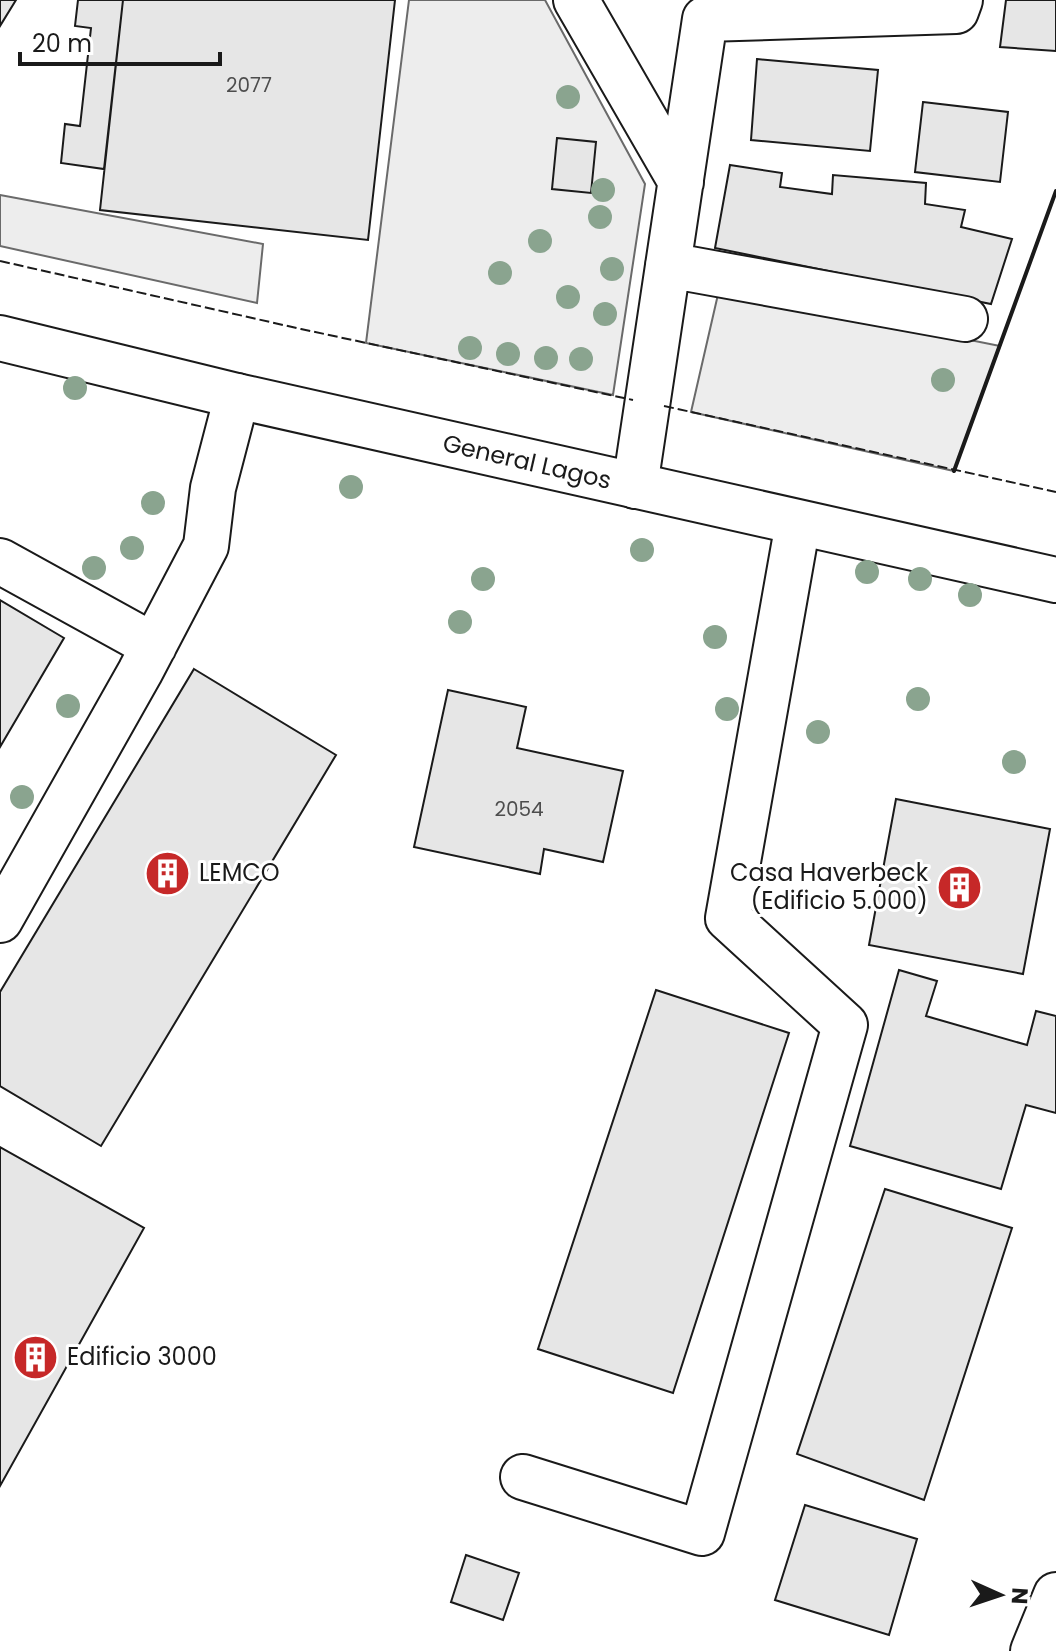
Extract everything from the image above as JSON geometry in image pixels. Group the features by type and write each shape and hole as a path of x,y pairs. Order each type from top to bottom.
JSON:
{"main road":[{"path":"576,0 681,182"},
{"path":"635,486 705,19 956,11 960,0"},
{"path":"668,265 965,319"},
{"name":"General Lagos","path":"0,338 237,396 1056,580"},
{"path":"0,920 154,646 206,546 213,488 237,396"},
{"path":"523,1477 702,1533 845,1025 728,918 798,523"},
{"path":"0,561 154,646"},
{"path":"1033,1651 1056,1595"}],"shaded area":[{"path":"409,0 545,0 645,184 613,395 366,343"},
{"path":"0,195 263,244 257,303 0,246"},
{"path":"719,290 1000,346 954,471 691,412"}],"building":[{"path":"0,0 16,0 0,26"},
{"path":"78,0 123,0 104,169 61,163 65,124 80,126 91,28 75,26"},
{"path":"123,0 395,0 368,240 100,210"},
{"path":"1006,0 1056,0 1056,51 1000,47"},
{"path":"757,59 878,70 870,151 751,140"},
{"path":"923,102 1008,112 1000,182 915,172"},
{"path":"557,138 596,142 591,193 552,189"},
{"path":"730,165 782,173 780,187 832,194 833,175 926,183 925,204 965,210 961,227 1012,239 991,304 715,248"},
{"path":"0,600 64,638 0,747"},
{"name":"LEMCO","path":"194,669 336,755 101,1146 0,1086 0,992"},
{"path":"448,690 526,707 517,748 623,771 603,862 544,849 540,874 414,847"},
{"name":"Casa Haverbeck (Edificio 5.000)","path":"896,799 1050,829 1023,974 869,945"},
{"path":"899,970 937,981 926,1016 1027,1045 1036,1011 1056,1016 1056,1113 1026,1105 1001,1189 850,1146"},
{"path":"656,990 789,1033 673,1393 538,1349"},
{"name":"Edificio 3000","path":"0,1147 144,1228 0,1486"},
{"path":"885,1189 1012,1228 924,1500 797,1454"},
{"path":"805,1505 917,1539 889,1635 775,1600"},
{"path":"466,1555 519,1573 503,1620 451,1602"}],"fence":[{"path":"0,261 633,400"},
{"path":"664,406 1056,492"}],"wall":[{"path":"954,471 1056,191"}],"place":[{"name":"LEMCO","path":"168,873"},
{"name":"Casa Haverbeck (Edificio 5.000)","path":"959,887"},
{"name":"Edificio 3000","path":"36,1357"}]}
